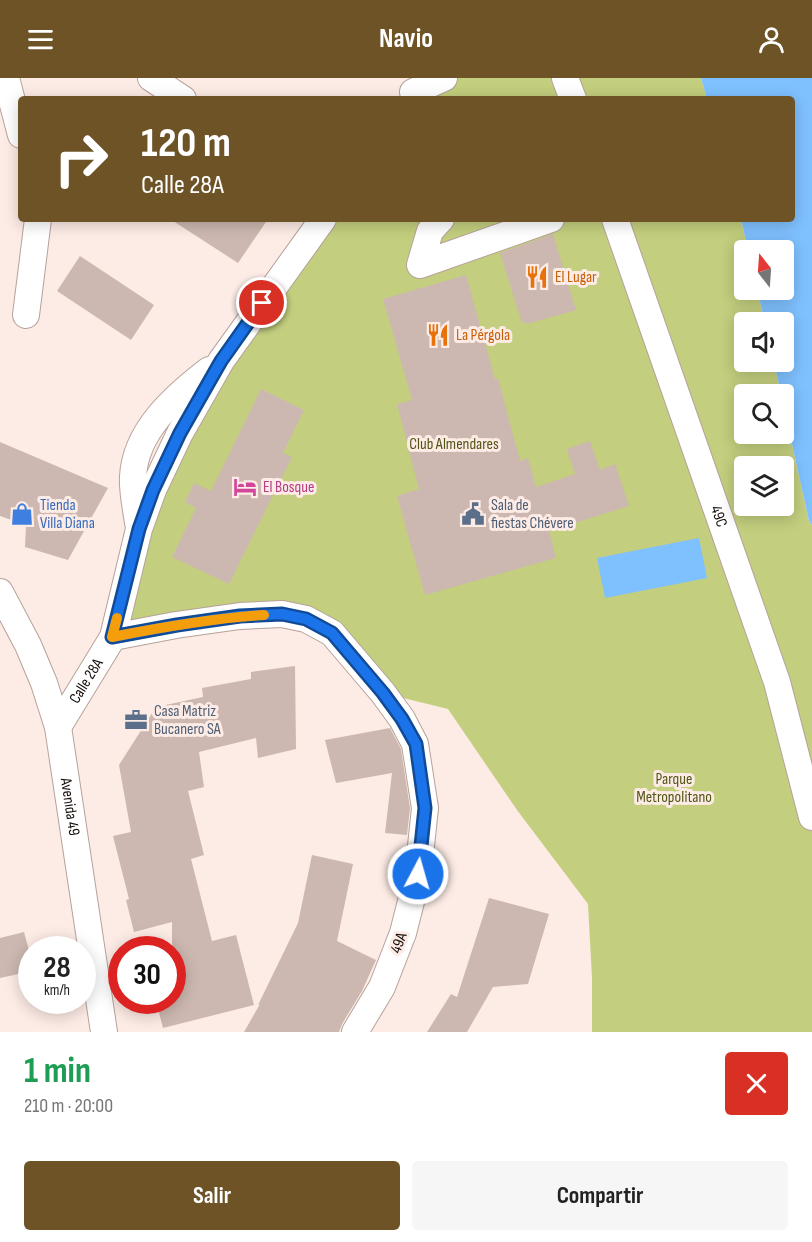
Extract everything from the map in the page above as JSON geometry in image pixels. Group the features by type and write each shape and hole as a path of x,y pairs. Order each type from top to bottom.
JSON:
{"street":[{"path":"6,78 18,124"},
{"path":"151,78 178,96"},
{"path":"415,90 444,78"},
{"path":"26,315 38,222"},
{"name":"Calle 28A","path":"58,727 112,637 139,529 153,490 180,433 221,361 320,222"},
{"path":"438,222 430,231 420,265 542,222"},
{"name":"49C","path":"616,222 777,682 812,817"},
{"name":"Calle 28A","path":"139,529 132,478 137,454 146,435 158,417 179,395 221,361"},
{"name":"Avenida 49","path":"0,592 28,645 44,683 58,727 104,1032"},
{"name":"49A","path":"112,637 240,616 282,614 306,619 332,633 402,719 416,744 425,808 418,874 403,933 382,987 356,1032"}],"green space":[{"path":"423,78 701,78 706,96 410,96"},
{"name":"Club Almendares","path":"321,222 742,222 746,240 734,240 734,300 760,300 762,312 734,312 734,372 776,372 779,384 734,384 734,444 792,444 809,521 812,525 812,1032 592,1032 588,904 517,810 448,709 383,693 306,619 113,637 153,490"}],"water":[{"path":"701,78 812,78 812,525 809,521 792,444 794,444 794,384 779,384 776,372 794,372 794,312 762,312 760,300 794,300 794,240 746,240 742,222 795,222 795,96 706,96"},
{"path":"699,538 707,578 605,598 597,558"}],"building":[{"path":"175,222 266,222 238,263"},
{"name":"El Lugar","path":"553,234 576,310 527,324 522,323 500,253"},
{"path":"80,256 154,305 131,340 57,291"},
{"path":"466,275 495,379 498,378 520,461 528,458 536,487 575,474 567,449 590,441 600,470 615,464 629,506 549,531 556,558 425,595 397,496 419,489 397,404 412,400 383,299"},
{"name":"El Bosque","path":"261,389 304,410 283,453 292,457 229,584 172,557 196,508 185,502 194,483 211,491"},
{"path":"0,442 108,488 68,560 25,547 26,525 0,516"},
{"path":"295,666 296,749 258,758 256,738 199,752 204,787 188,791 204,855 191,859 212,941 236,935 254,1005 163,1028 159,1014 186,1014 186,936 172,936 172,922 134,932 126,900 129,899 113,836 131,832 119,765 156,707 203,697 202,688 251,679 251,672"},
{"path":"390,728 401,749 410,808 407,835 385,833 392,773 336,783 325,740"},
{"path":"312,855 353,864 337,941 376,960 339,1032 244,1032 260,1004 258,1005 298,923"},
{"path":"489,898 549,914 528,984 493,987 467,1032 427,1032 451,994 457,997"},
{"path":"24,932 25,936 18,936 18,974 0,978 0,938"}],"slow traffic":[{"path":"117,618 112,637 177,625 264,615"}],"place":[{"name":"El Lugar","path":"537,277"},
{"name":"La Pérgola","path":"438,335"},
{"name":"El Bosque","path":"245,487"},
{"name":"Tienda Villa Diana","path":"22,514"},
{"name":"Sala de fiestas Chévere","path":"473,514"},
{"name":"Casa Matriz Bucanero SA","path":"136,720"}],"route":[{"path":"262,303 221,361 180,433 153,490 139,529 112,637 240,616 282,614 306,619 332,633 383,693 402,719 416,744 425,808 418,874"}],"park label":[{"name":"Parque Metropolitano","path":"674,788"}]}
